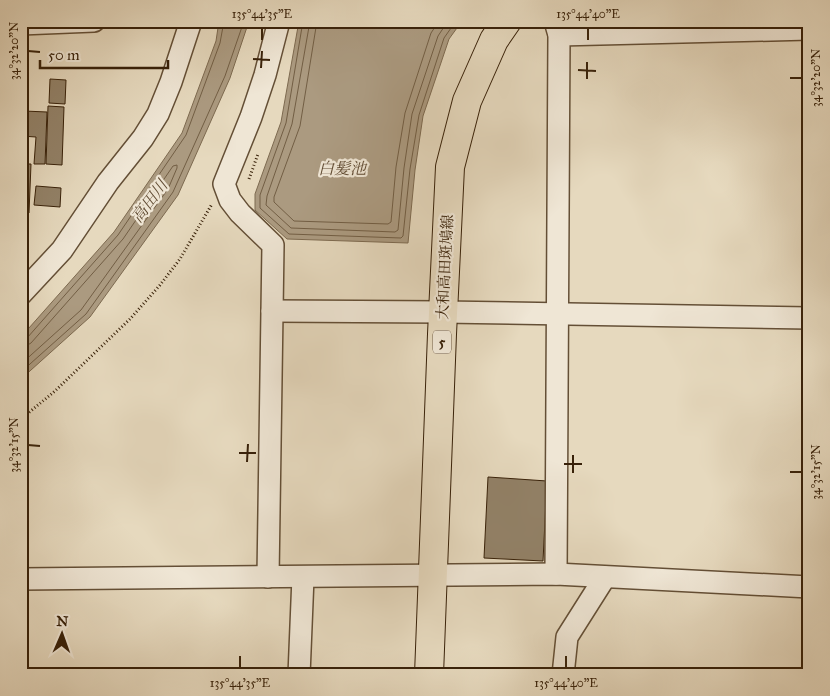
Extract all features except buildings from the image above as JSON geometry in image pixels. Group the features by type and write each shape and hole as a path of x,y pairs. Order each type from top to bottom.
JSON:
{"main road":[{"name":"大和高田斑鳩線","path":"429,675 450,167 467,101 494,40 507,21"}],"street":[{"path":"21,24 94,21"},
{"path":"21,294 62,250 108,182 143,138 158,114 171,82 191,21"},
{"path":"268,577 273,245 230,200 224,184 265,75 278,21"},
{"path":"556,574 557,28 809,29"},
{"path":"272,311 809,318"},
{"path":"21,579 556,574 809,588"},
{"path":"299,675 303,577"},
{"path":"563,675 566,637 605,577"}],"path":[{"path":"21,419 35,409 105,344 160,285 180,259 224,184"}],"water":[{"name":"高田川","path":"219,21 249,21 230,78 178,195 90,317 21,379 21,337 114,232 182,133 216,41"},
{"name":"白髪池","path":"299,21 462,21 449,39 423,116 415,170 408,243 287,239 255,210 255,194 281,122"}]}
